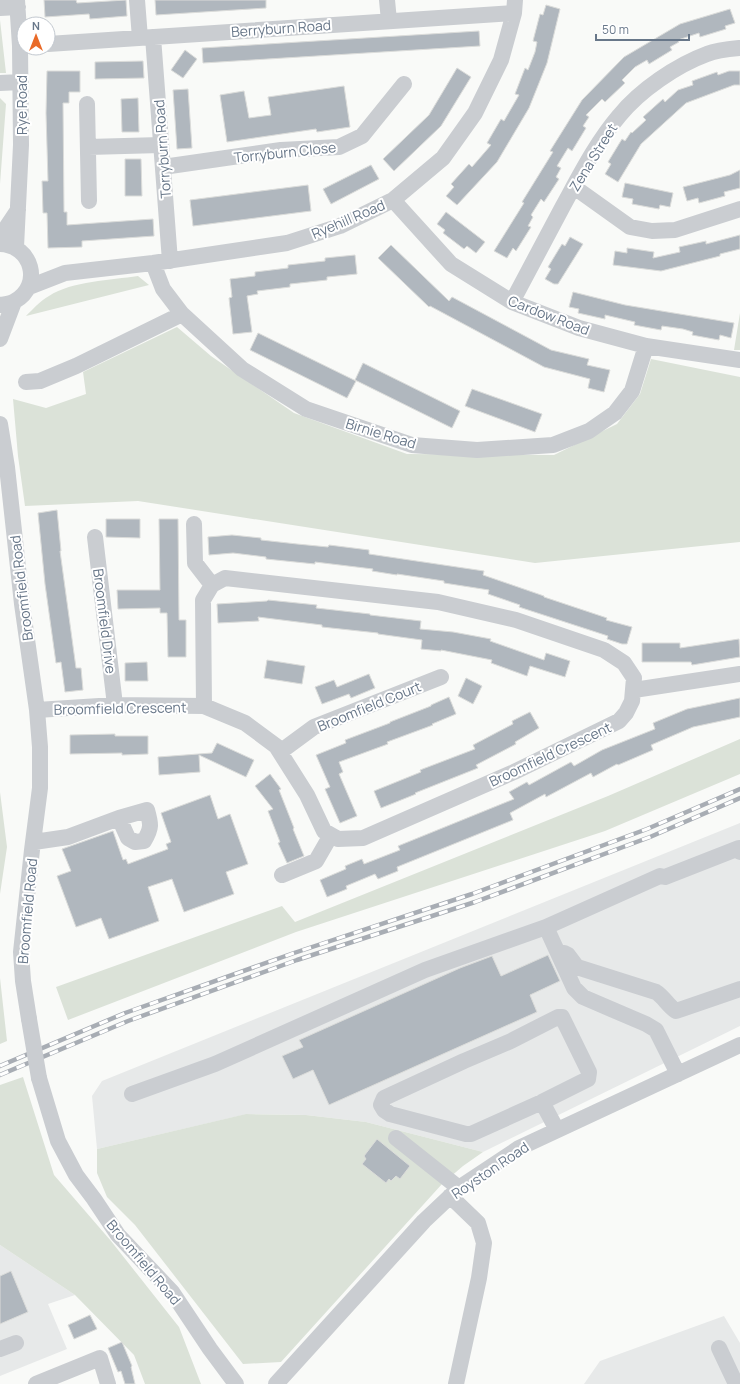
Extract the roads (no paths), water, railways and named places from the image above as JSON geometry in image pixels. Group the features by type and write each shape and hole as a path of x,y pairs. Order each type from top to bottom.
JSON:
{"street":[{"name":"Torryburn Road","path":"137,0 146,37 161,145 170,261"},
{"path":"387,0 388,21"},
{"path":"0,8 17,4"},
{"name":"Rye Road","path":"17,4 18,16"},
{"name":"Berryburn Road","path":"56,43 388,21 514,6"},
{"name":"Ryehill Road","path":"29,287 65,273 170,261 287,243 340,226 393,200 443,158 476,114 501,60 514,6"},
{"name":"Zena Street","path":"512,302 600,141 620,115 642,94 667,74 688,61 709,53 740,48"},
{"name":"Rye Road","path":"16,247 21,146 22,56"},
{"path":"0,83 21,82"},
{"name":"Torryburn Close","path":"163,167 282,150 339,147 362,136 404,84"},
{"path":"87,104 89,201"},
{"path":"88,147 161,145"},
{"path":"574,187 630,227 652,231 675,230 740,209"},
{"name":"Cardow Road","path":"393,200 451,264 512,302 579,328 646,346 740,360"},
{"path":"0,237 18,210"},
{"path":"0,244 7,244 16,247 22,252 30,264 32,274 29,287 24,294 7,304 0,340"},
{"name":"Birnie Road","path":"153,263 163,288 182,314 242,369 306,409 412,445 477,450 553,446 589,430 615,413 632,391 646,346"},
{"name":"Ryehill Road","path":"30,264 65,273"},
{"path":"26,382 40,381 76,366 182,314"},
{"name":"Broomfield Road","path":"0,424 7,467 22,604 37,710 40,747 40,788 21,952 22,981 39,1078 58,1142 76,1175 118,1235 172,1292 210,1350 236,1384"},
{"path":"194,524 195,563 212,585 225,578 438,602 516,620 604,650 624,663 634,678 634,690 740,674"},
{"name":"Broomfield Drive","path":"94,537 115,705"},
{"name":"Broomfield Crescent","path":"204,706 203,600 212,585"},
{"name":"Broomfield Court","path":"280,752 314,727 441,677"},
{"name":"Broomfield Crescent","path":"37,710 115,705 204,706 245,723 276,746 307,794 324,831 338,839 363,838 535,762 619,721 626,713 632,702 634,690"},
{"path":"34,842 68,837 119,818 147,810 151,831 144,841 134,842 128,838 119,818"},
{"path":"282,875 316,861 331,835"},
{"path":"132,1094 215,1064 425,970 546,927 660,876 665,877 739,848 740,852"},
{"path":"546,927 574,988 583,997 646,1024 656,1030 678,1074"},
{"path":"558,953 564,952 577,967 656,992 663,996 671,1008 676,1011 740,989"},
{"path":"558,1017 562,1017 589,1072 588,1079 542,1102 471,1134 390,1114 384,1110 381,1105 384,1098 511,1041 558,1017"},
{"name":"Royston Road","path":"276,1384 424,1221 455,1192 519,1148 740,1045"},
{"path":"542,1102 557,1130"},
{"path":"396,1138 455,1192 478,1223 484,1243 479,1278 456,1384"},
{"path":"0,1349 16,1343"},
{"path":"719,1348 736,1384"},
{"path":"36,1384 100,1358 108,1384"}],"railway":[{"path":"0,1066 125,1013 294,953 472,894 647,829 740,789"},
{"path":"0,1075 128,1021 297,960 475,902 650,837 740,798"}]}
